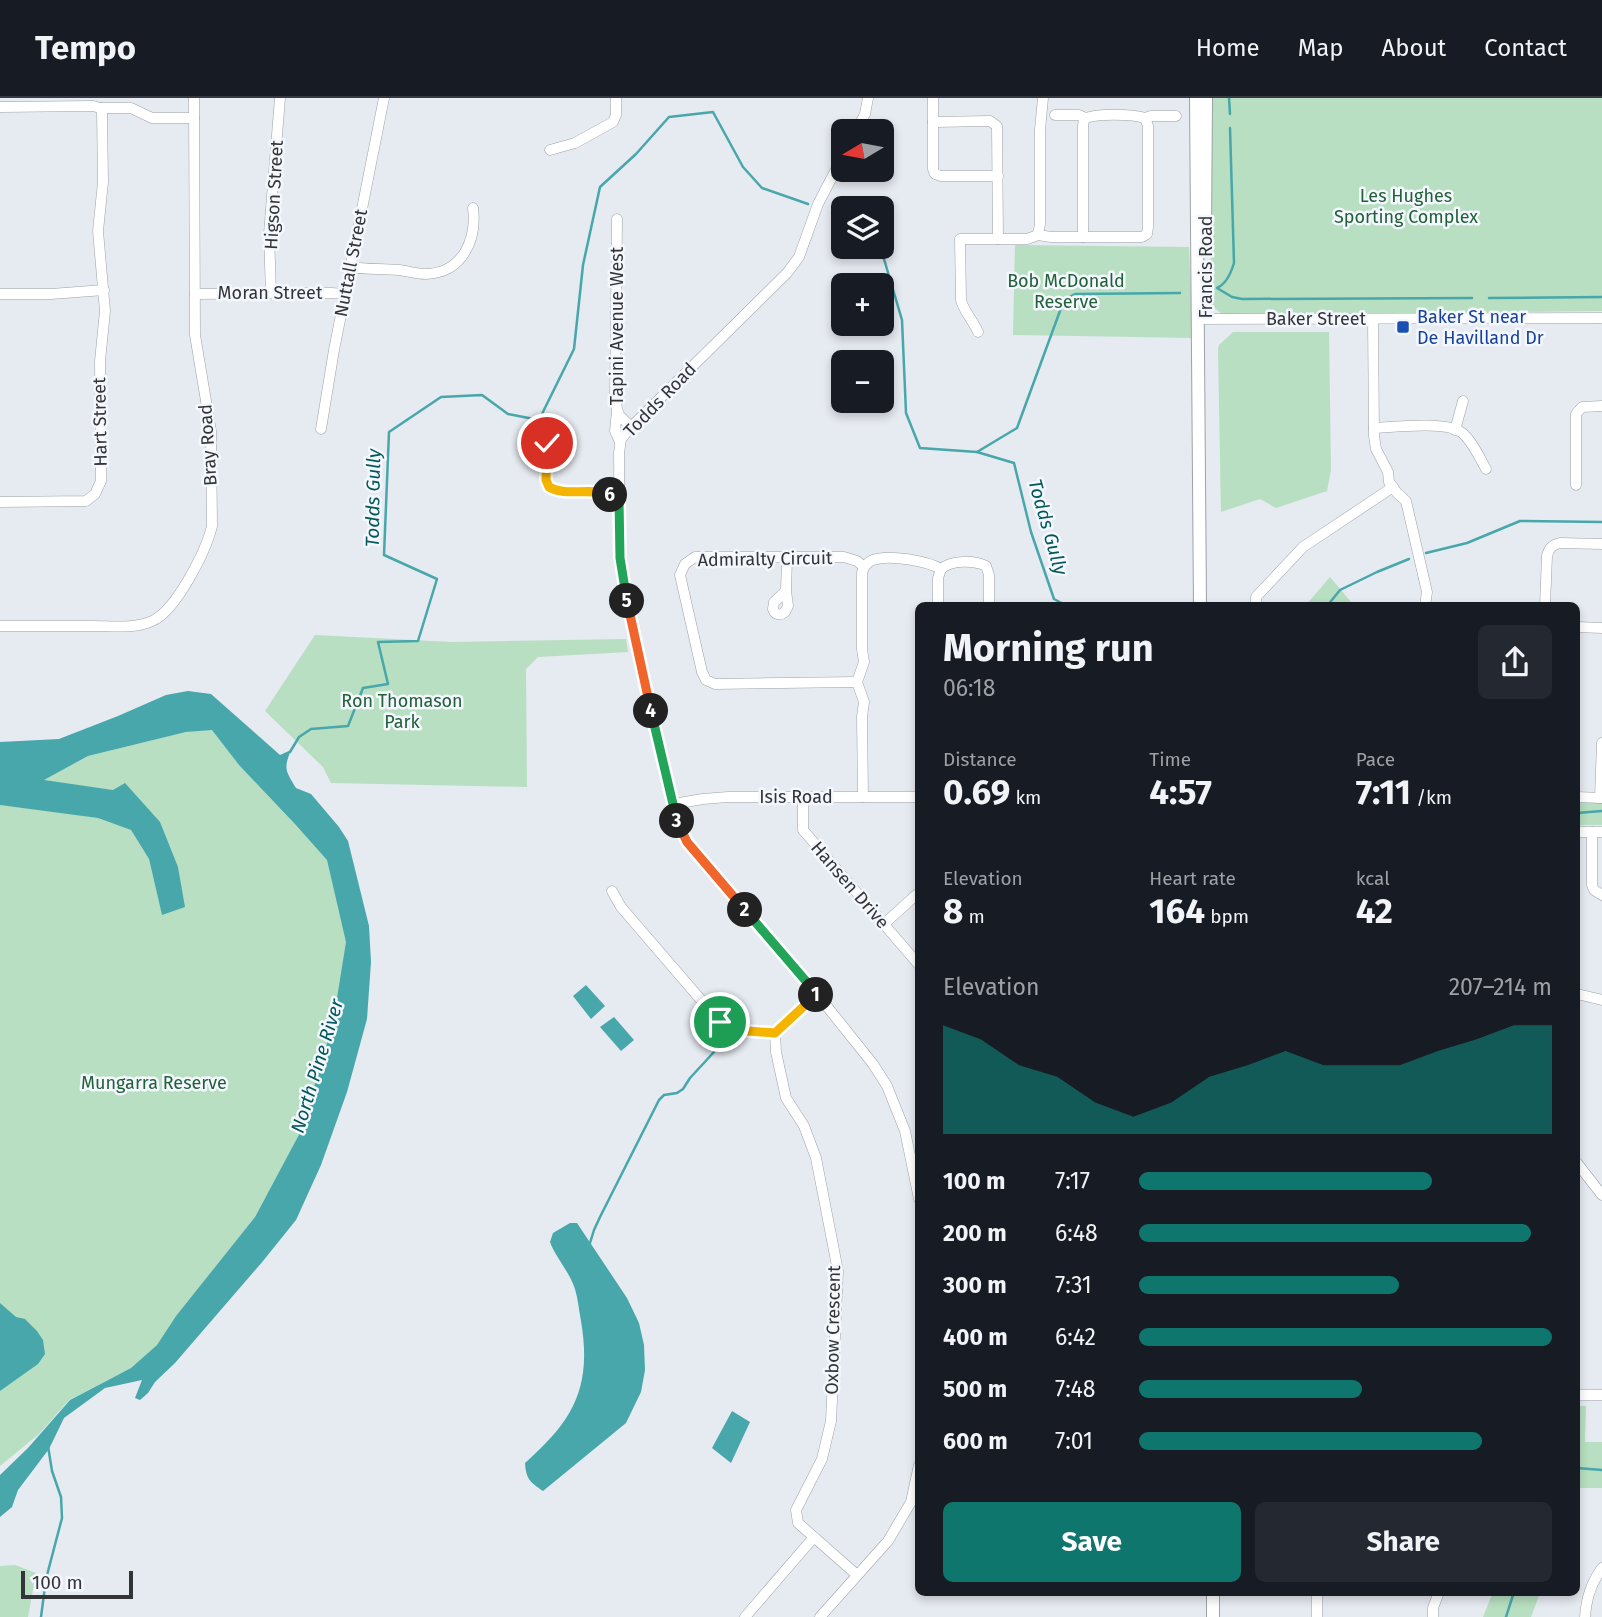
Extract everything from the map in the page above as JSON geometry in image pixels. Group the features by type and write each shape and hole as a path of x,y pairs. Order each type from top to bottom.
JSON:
{"main road":[{"name":"Francis Road","path":"1196,98 1201,319 1206,373 1200,436 1200,602"},
{"name":"Francis Road","path":"1201,319 1206,98"},
{"path":"1213,1596 1213,1617"}],"street":[{"name":"Bray Road","path":"0,626 140,625 153,621 172,604 205,548 212,526 211,431 195,335 194,98"},
{"name":"Higson Street","path":"271,293 269,234 280,98"},
{"name":"Nuttall Street","path":"321,429 384,98"},
{"path":"550,150 575,143 614,121 616,98"},
{"path":"862,119 868,98"},
{"path":"933,98 935,174 998,176"},
{"path":"1038,235 1043,98"},
{"path":"0,107 131,108 152,118 194,118"},
{"name":"Hart Street","path":"0,502 86,501 95,494 101,481 100,361 105,317 97,231 103,182 100,108"},
{"path":"1055,115 1079,115 1085,118 1177,116"},
{"path":"1083,237 1085,118"},
{"path":"978,332 961,300 960,239 1029,239 1038,235 1142,237 1147,234 1148,126 1145,118"},
{"path":"933,122 995,123 998,130 998,239"},
{"name":"Todds Road","path":"831,179 801,252 792,267 631,427 620,442 620,558 636,648 677,821 687,842 859,1044 887,1086 905,1131 915,1180"},
{"path":"351,267 427,274 447,268 457,262 470,243 475,222 473,208"},
{"name":"Tapini Avenue West","path":"617,219 615,402 617,411 631,427"},
{"path":"0,294 104,290"},
{"name":"Moran Street","path":"195,294 345,294"},
{"name":"Baker Street","path":"1201,319 1602,318"},
{"path":"1373,319 1376,449 1388,472 1389,482 1406,501 1427,592 1426,602"},
{"path":"1455,430 1463,401"},
{"path":"1576,485 1576,414 1582,407 1602,406"},
{"path":"617,411 615,431 620,442"},
{"path":"1374,428 1446,426 1461,432 1474,447 1486,468"},
{"path":"532,454 546,448 546,480 551,488 560,491 600,491 619,481"},
{"path":"1256,602 1256,597 1303,547 1393,487"},
{"path":"600,491 619,500"},
{"path":"1545,602 1546,556 1549,549 1560,543 1602,544"},
{"name":"Admiralty Circuit","path":"857,682 715,684 706,680 702,673 680,575 685,564 695,558 844,557 857,561 864,567"},
{"path":"786,591 787,558"},
{"path":"863,797 864,702 857,682 864,662 864,567 876,559 903,558 928,563 941,569"},
{"path":"939,602 938,578 944,565 977,562 986,566 989,575 989,602"},
{"path":"1580,627 1602,628"},
{"path":"1580,797 1601,798 1602,743"},
{"name":"Isis Road","path":"673,804 728,797 915,797"},
{"name":"Hansen Drive","path":"803,797 803,830 915,960"},
{"path":"1597,832 1592,885 1594,890 1602,894"},
{"path":"612,891 621,906 720,1022 734,1030 775,1033 817,994"},
{"path":"884,924 915,896"},
{"path":"1580,995 1602,1000"},
{"name":"Oxbow Crescent","path":"775,1033 776,1052 786,1098 804,1126 816,1158 838,1270 831,1421 822,1459 796,1510 797,1523 858,1575"},
{"path":"1580,1167 1602,1195"},
{"path":"1580,1395 1602,1395"},
{"path":"820,1617 888,1541 911,1502 915,1484"},
{"path":"745,1617 814,1537"},
{"path":"1585,1617 1588,1596 1594,1579 1602,1568"},
{"path":"1317,1596 1317,1617"},
{"path":"1433,1617 1437,1596"}],"green space":[{"name":"Les Hughes Sporting Complex","path":"1209,98 1602,98 1602,311 1222,314 1211,302"},
{"name":"Bob McDonald Reserve","path":"1015,245 1189,247 1193,338 1013,335"},
{"path":"1233,332 1329,332 1331,470 1327,491 1276,508 1260,499 1221,512 1218,349"},
{"path":"1330,577 1351,602 1309,602"},
{"name":"Ron Thomason Park","path":"315,635 452,642 626,639 628,652 538,657 526,669 527,787 331,783 323,767 265,711"},
{"name":"Mungarra Reserve","path":"212,729 239,765 322,849 327,860 350,949 333,1023 294,1157 255,1217 176,1316 157,1345 131,1368 69,1400 39,1434 0,1466 0,805 56,808 98,818 131,830 149,859 162,914 184,907 178,867 113,790 42,781 88,756 186,732"},
{"path":"1580,802 1602,802 1602,825 1580,825"},
{"path":"1580,1406 1586,1406 1585,1442 1602,1442 1602,1488 1580,1488"},
{"path":"15,1565 36,1573 28,1617 0,1617 0,1566"},
{"path":"1491,1596 1539,1596 1531,1617 1483,1617"}],"water":[{"path":"188,691 211,694 280,755 291,750 287,770 296,788 311,794 348,841 369,926 371,962 367,1019 347,1092 321,1165 296,1220 175,1363 140,1400 135,1398 142,1380 105,1388 64,1418 49,1449 18,1490 12,1507 0,1517 0,1475 70,1400 131,1368 157,1345 176,1316 255,1217 301,1131 333,1023 346,942 327,860 239,765 212,730 186,732 88,756 44,780 113,790 125,783 160,822 178,867 185,907 162,915 149,859 131,830 98,818 0,805 0,742 59,739 166,695"},
{"path":"586,985 605,1006 591,1019 573,996"},
{"path":"614,1017 634,1040 621,1051 600,1027"},
{"path":"570,1223 577,1223 627,1298 639,1323 644,1345 645,1370 641,1392 626,1423 543,1491 530,1480 525,1463 567,1417 576,1401 584,1365 584,1344 575,1289 550,1242 553,1233"},
{"path":"0,1303 16,1317 25,1319 37,1331 43,1340 45,1354 38,1364 0,1391"},
{"path":"732,1411 750,1422 731,1463 712,1448"}],"waterway":[{"path":"1229,98 1230,114"},
{"name":"Todds Gully","path":"290,752 299,737 311,729 348,726 363,688 388,684 378,642 418,641 437,579 384,555 389,432 441,397 482,395 508,414 539,420 574,349 583,265 600,187 636,154 669,117 713,112 743,167 762,188 808,204"},
{"path":"1230,128 1234,263 1228,278 1217,288 1232,297 1242,299 1472,298"},
{"name":"Todds Gully","path":"884,259 902,320 906,413 920,448 977,452 1014,463 1031,532 1054,599 1060,602"},
{"path":"977,452 1017,428 1064,300 1075,294 1180,293"},
{"path":"1489,298 1602,297"},
{"path":"1426,553 1467,543 1520,521 1602,522"},
{"path":"1330,602 1340,590 1409,559"},
{"path":"1580,813 1602,811"},
{"path":"590,1243 600,1217 659,1100 664,1095 683,1089 714,1052"},
{"path":"41,1617 46,1579 62,1518 61,1497 52,1471 48,1446"},
{"path":"1580,1468 1602,1470"},
{"path":"1506,1617 1513,1596"}],"place":[{"name":"Baker St near De Havilland Dr","path":"1403,327"}],"route":[{"path":"547,443 546,480 551,488 560,491 600,491 619,500 622,576 636,648 681,833 817,994 775,1033 734,1030 720,1022"}],"water label":[{"name":"North Pine River","path":"317,1066"}]}
